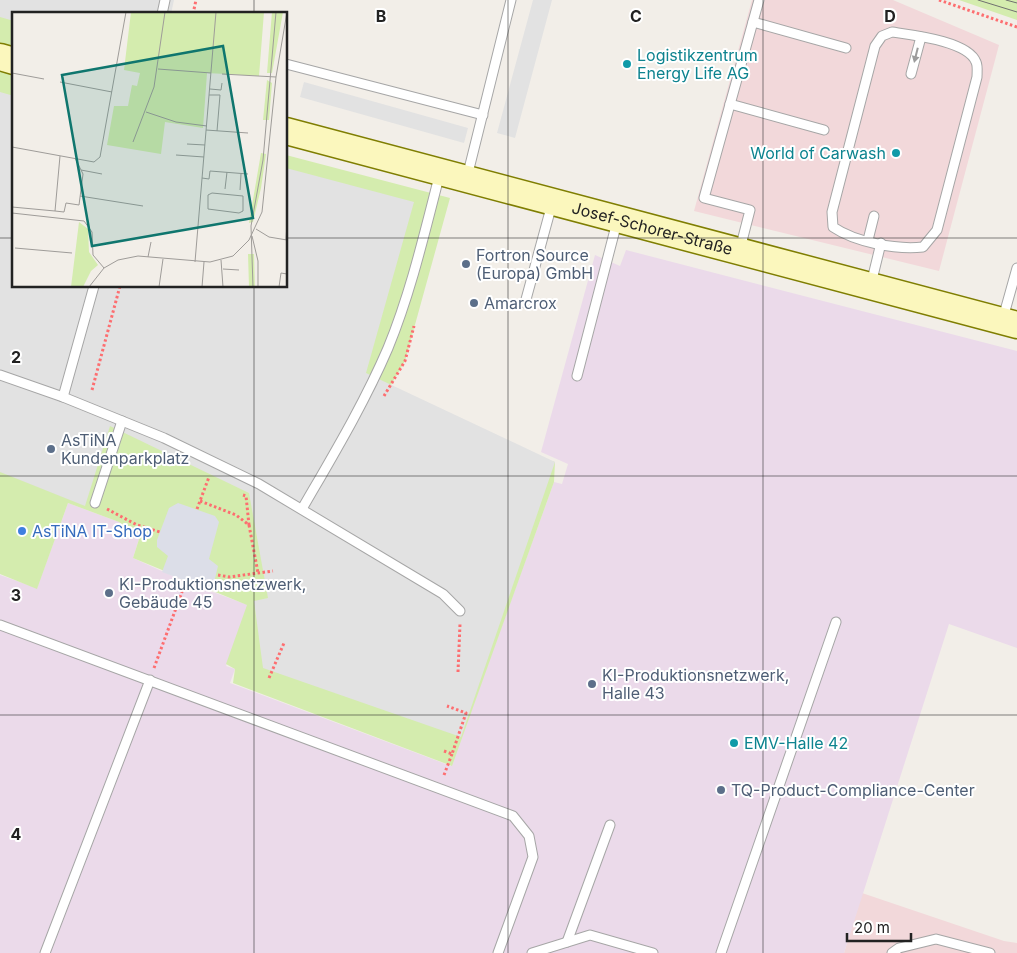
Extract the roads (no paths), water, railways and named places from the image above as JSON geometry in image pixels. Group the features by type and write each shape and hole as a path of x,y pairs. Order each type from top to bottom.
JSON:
{"street":[{"name":"Josef-Schorer-Straße","path":"288,132 1010,323"}],"lane":[{"path":"466,180 511,0"},
{"path":"739,251 750,210 704,198 759,0"},
{"path":"753,22 846,48"},
{"path":"892,32 921,37 967,50 977,62 977,77 937,230 923,247 903,249 843,234 833,227 832,212 875,46 882,36 892,32"},
{"path":"912,74 921,37"},
{"path":"288,65 483,115"},
{"path":"730,104 824,130"},
{"path":"302,509 362,403 388,348 409,287 440,173"},
{"path":"525,303 552,202"},
{"path":"868,240 874,216"},
{"path":"577,376 618,219"},
{"path":"870,286 881,243"},
{"path":"1010,323 1017,268"},
{"path":"63,397 93,288"},
{"path":"0,375 63,397 224,466 302,509 443,594 460,611"},
{"path":"95,503 122,421"},
{"path":"721,953 836,622"},
{"path":"0,625 513,816 529,836 533,857 498,953"},
{"path":"44,953 150,680"},
{"path":"568,942 610,825"},
{"path":"532,953 590,935 653,953"},
{"path":"892,953 899,948 936,939 990,953"}],"tram line":[{"path":"978,0 1017,12"},
{"path":"1006,0 1017,3"}],"place":[{"name":"Logistikzentrum Energy Life AG","path":"627,64"},
{"name":"World of Carwash","path":"896,153"},
{"name":"Fortron Source (Europa) GmbH","path":"466,264"},
{"name":"Amarcrox","path":"474,303"},
{"name":"AsTiNA Kundenparkplatz","path":"51,449"},
{"name":"AsTiNA IT-Shop","path":"22,531"},
{"name":"KI-Produktionsnetzwerk, Gebäude 45","path":"109,593"},
{"name":"KI-Produktionsnetzwerk, Halle 43","path":"592,684"},
{"name":"EMV-Halle 42","path":"734,743"},
{"name":"TQ-Product-Compliance-Center","path":"721,790"}]}
